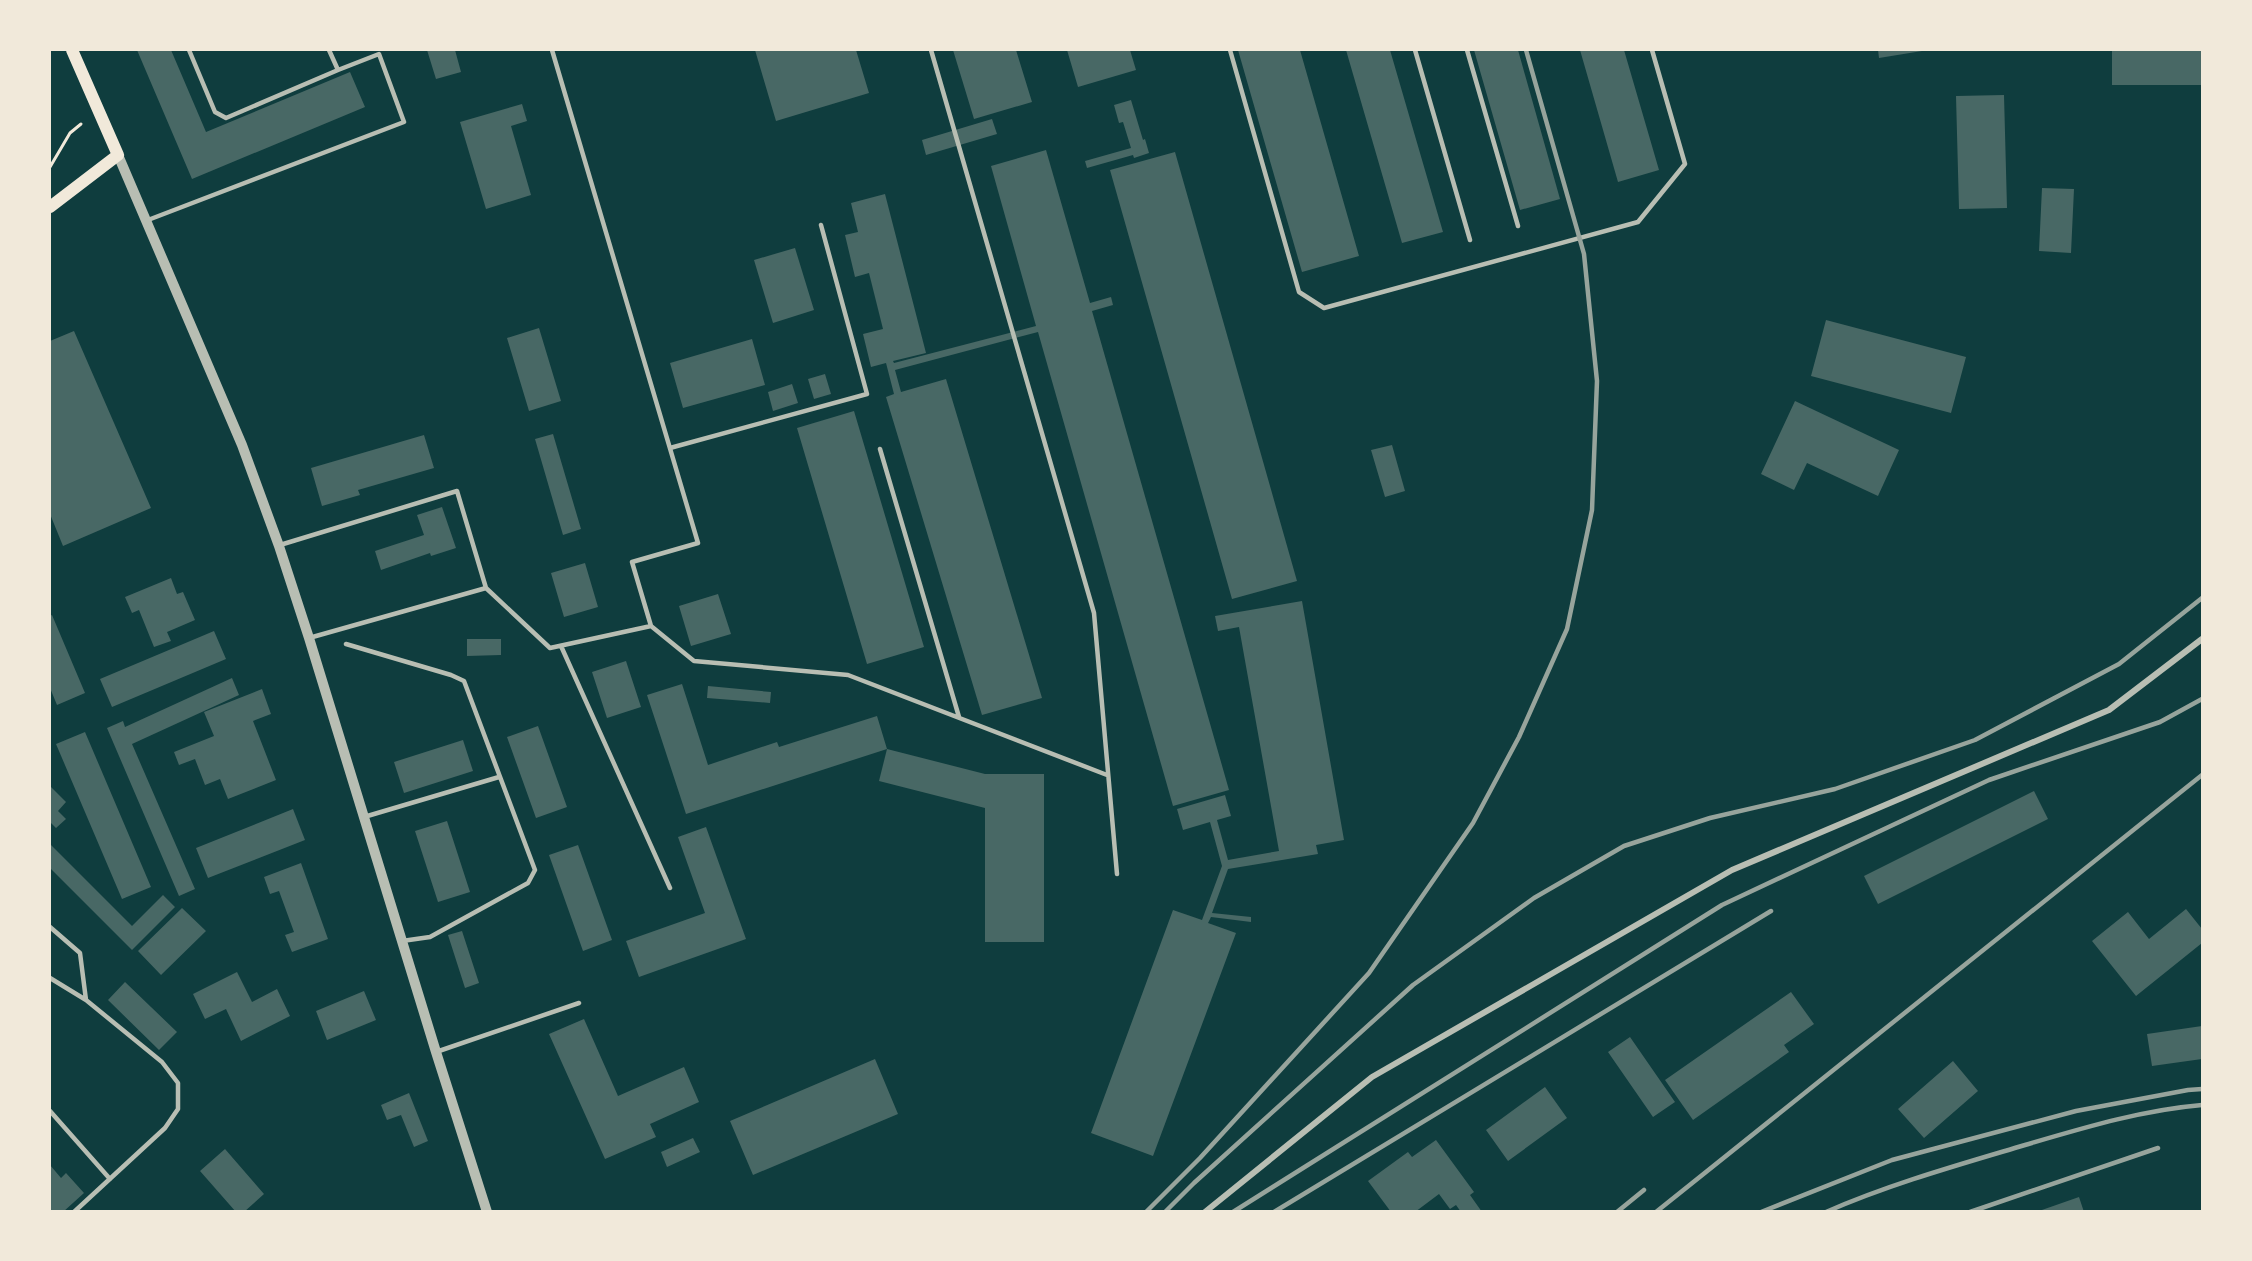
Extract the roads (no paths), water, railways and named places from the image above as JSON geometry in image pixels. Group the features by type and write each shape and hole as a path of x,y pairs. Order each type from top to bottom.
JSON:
{"main road":[{"path":"50,207 118,155 72,50"}],"street":[{"path":"118,155 242,445 279,546 487,1212"},
{"path":"1205,1212 1372,1077 1732,870 2109,710 2202,639"}],"lane":[{"path":"145,221 404,122 380,54 226,118 215,112 189,50"},
{"path":"329,50 338,70"},
{"path":"552,50 698,543 632,562 651,626 694,661 848,675 1107,775"},
{"path":"931,50 1094,612 1117,874"},
{"path":"1230,50 1299,292 1324,308 1638,222 1685,164 1652,50"},
{"path":"1415,50 1470,240"},
{"path":"1467,50 1518,226"},
{"path":"670,448 867,394 821,225"},
{"path":"880,449 958,717"},
{"path":"279,546 457,491 486,588 550,648 651,626"},
{"path":"309,638 486,588"},
{"path":"346,644 451,675 464,681 535,870 528,883 430,937 402,941"},
{"path":"561,646 670,888"},
{"path":"364,818 499,777"},
{"path":"50,927 80,953 86,1000"},
{"path":"50,978 86,1000 162,1062 178,1083 178,1110 165,1128 74,1212"},
{"path":"436,1052 579,1003"},
{"path":"50,1111 110,1179"}],"railway":[{"path":"1146,1212 1200,1158 1369,973 1473,823 1519,737 1567,629 1592,510 1597,381 1584,254 1526,50"},
{"path":"1165,1212 1194,1183 1413,985 1534,898 1624,846 1710,818 1835,789 1975,740 2119,664 2202,598"},
{"path":"1233,1212 1722,905 1989,780 2160,722 2202,699"},
{"path":"1656,1212 2202,775"},
{"path":"1274,1212 1771,911"},
{"path":"1761,1212 1892,1160 2076,1111 2202,1089"},
{"path":"1826,1212 1924,1176 2069,1132 2135,1115 2202,1105"},
{"path":"1970,1212 2158,1148"},
{"path":"1617,1212 1644,1190"}]}
